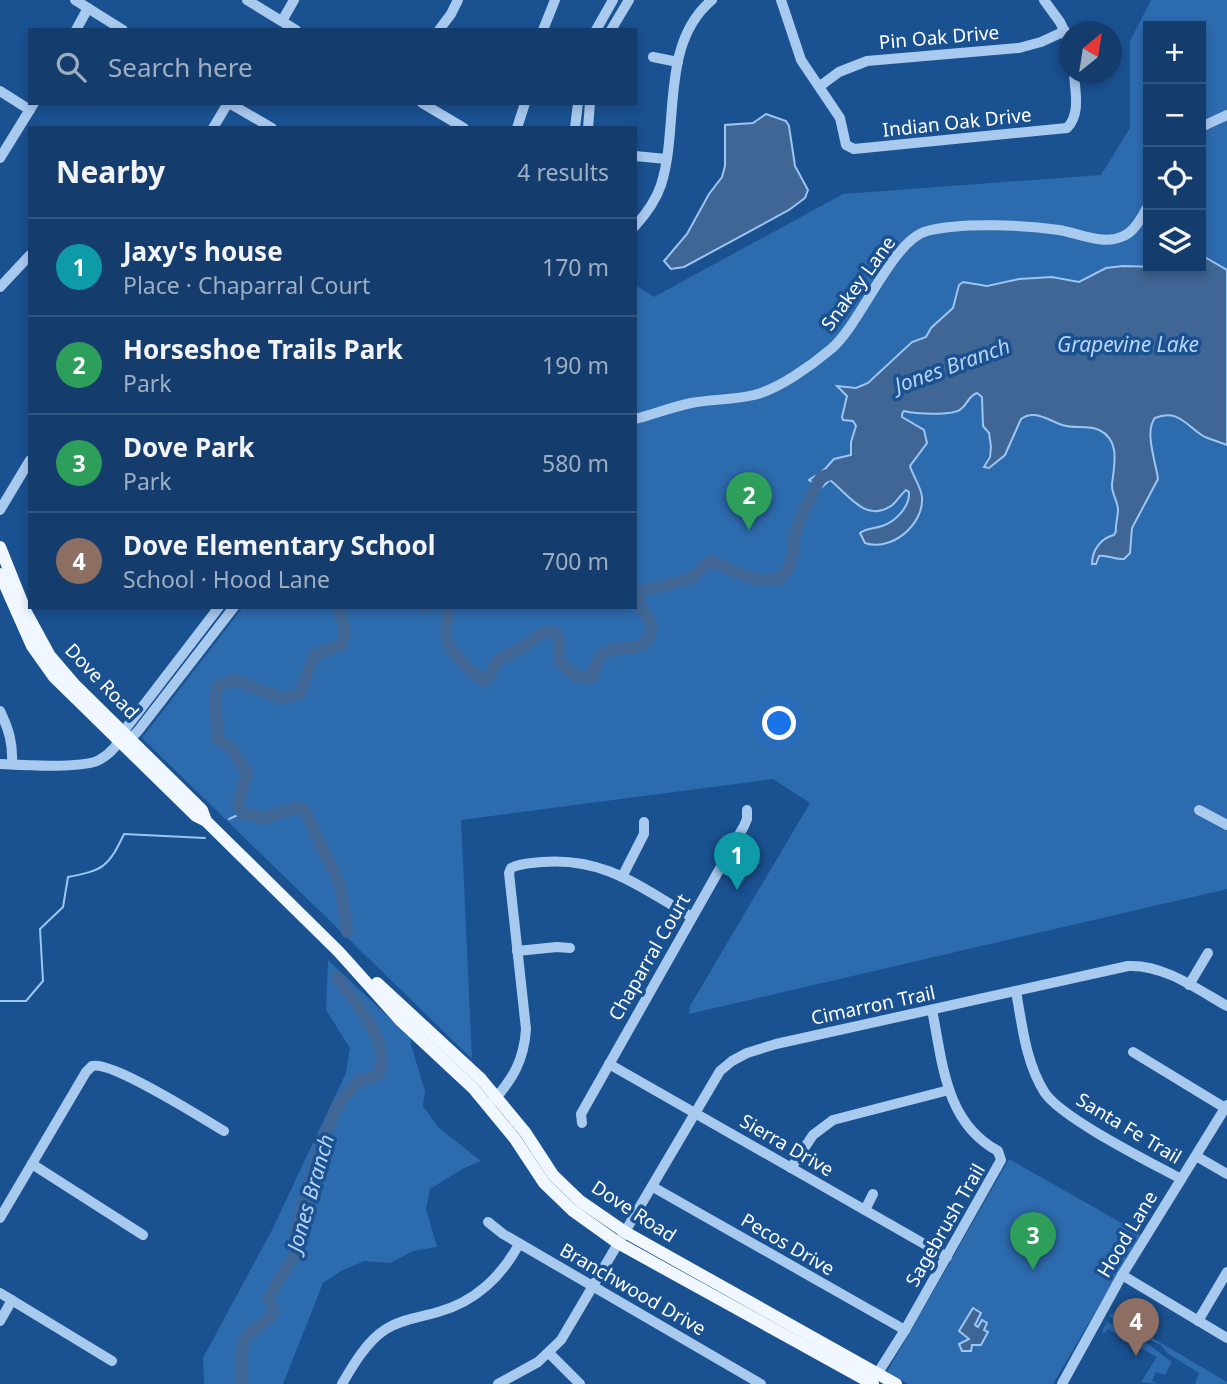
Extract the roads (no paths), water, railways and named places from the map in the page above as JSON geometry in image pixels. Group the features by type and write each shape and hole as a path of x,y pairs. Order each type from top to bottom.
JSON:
{"main road":[{"name":"Dove Road","path":"0,547 9,597"},
{"name":"Dove Road","path":"0,574 32,646 67,691 124,738 196,816 206,821 339,952 400,1020 493,1101 553,1175 580,1201 621,1237 874,1380 896,1384"}],"street":[{"path":"75,0 120,28"},
{"path":"247,0 293,28"},
{"path":"282,21 294,0"},
{"path":"440,28 458,0"},
{"path":"544,28 555,0"},
{"path":"612,28 629,0"},
{"path":"637,223 658,192 666,159 678,62 688,30 697,15 712,0"},
{"path":"781,0 801,60 820,86"},
{"path":"1044,0 1059,22"},
{"path":"597,28 608,2 620,12"},
{"path":"77,28 88,8"},
{"name":"Pin Oak Drive","path":"820,86 839,72 867,61 1019,48 1059,34"},
{"path":"653,57 678,62"},
{"name":"Indian Oak Drive","path":"820,86 840,118 846,145 860,149 1060,129 1071,124 1076,108 1075,84"},
{"path":"0,91 28,104"},
{"path":"215,126 228,105"},
{"path":"232,105 269,126"},
{"path":"425,105 461,126"},
{"path":"518,126 524,105"},
{"path":"575,126 578,105"},
{"path":"588,126 590,105"},
{"path":"0,158 32,106"},
{"path":"1206,125 1227,115"},
{"path":"637,156 666,159"},
{"name":"Snakey Lane","path":"637,418 694,403 753,395 776,387 834,347 897,256 920,234 943,228 1018,226 1115,239 1131,230 1145,210"},
{"path":"0,287 28,257"},
{"path":"0,510 28,463"},
{"path":"124,738 218,609"},
{"path":"0,764 92,763 106,755 124,738 232,609"},
{"path":"0,711 10,733 12,764"},
{"name":"Chaparral Court","path":"582,1123 581,1114 744,826 747,810"},
{"path":"1199,810 1227,825"},
{"path":"622,877 644,834 644,822"},
{"path":"493,1101 513,1077 525,1045 526,1029 510,868 522,864 592,864 622,877 692,917"},
{"path":"517,951 570,948"},
{"path":"1189,985 1208,953"},
{"name":"Cimarron Trail","path":"498,1384 527,1369 561,1340 724,1066 747,1053 776,1044 1135,966 1171,975 1227,1006"},
{"name":"Santa Fe Trail","path":"1016,991 1029,1057 1047,1096 1075,1119 1181,1179"},
{"name":"Sagebrush Trail","path":"874,1380 999,1166 1001,1155 967,1126 955,1106 949,1090 932,1010"},
{"path":"1133,1052 1226,1107"},
{"name":"Sierra Drive","path":"609,1064 947,1257"},
{"path":"0,1218 89,1068 98,1065 144,1085 224,1131"},
{"path":"791,1168 813,1135 833,1121 949,1090"},
{"name":"Hood Lane","path":"1062,1384 1122,1275 1226,1107"},
{"path":"1196,1156 1227,1174"},
{"path":"32,1164 143,1235"},
{"name":"Pecos Drive","path":"653,1187 905,1330"},
{"path":"865,1210 873,1194"},
{"name":"Branchwood Drive","path":"488,1222 519,1244 761,1384"},
{"path":"342,1384 379,1334 396,1324 442,1311 465,1301 499,1276 519,1244"},
{"path":"1198,1321 1227,1272"},
{"path":"1122,1275 1227,1338"},
{"path":"0,1293 113,1361"},
{"path":"0,1321 12,1300"},
{"path":"548,1353 580,1384"}],"water":[{"path":"766,114 786,121 789,126 795,166 808,190 805,198 789,210 684,267 671,269 664,261 687,234 709,194 722,177 725,166 725,125 753,123"},
{"name":"Grapevine Lake","path":"1206,258 1227,270 1227,445 1205,437 1177,417 1170,415 1155,418 1151,439 1158,479 1132,528 1130,553 1124,559 1099,556 1096,564 1092,564 1098,545 1114,535 1118,513 1112,487 1115,462 1113,447 1106,434 1095,429 1062,425 1041,416 1026,416 1021,419 1005,455 989,468 984,467 990,457 991,447 989,433 983,426 982,397 977,393 963,407 950,413 904,411 902,414 902,417 924,430 927,443 910,466 922,497 918,517 904,534 895,540 875,545 865,543 860,533 887,524 897,517 907,503 909,492 906,490 891,506 873,511 858,505 830,480 821,488 809,480 834,459 851,455 851,442 856,426 853,421 843,420 847,396 837,386 856,388 868,383 912,342 926,337 931,328 953,308 959,285 963,282 987,286 1019,279 1052,277 1079,282 1106,268 1143,267 1143,273 1206,273"},
{"path":"973,1308 981,1313 975,1325 978,1327 982,1320 987,1323 984,1330 988,1332 981,1345 972,1345 971,1351 962,1351 959,1344 969,1339 959,1331"}],"waterway":[{"name":"Jones Branch","path":"447,609 446,630 449,646 459,659 484,681 499,660 541,634 550,632 555,632 560,643 560,663 574,674 592,677 599,659 606,652 635,647 647,640 651,627 640,604 641,591 690,579 710,561 744,576 760,580 780,579 792,560 799,521 821,477 828,475"},
{"name":"Jones Branch","path":"340,609 345,631 342,645 314,655 300,694 282,698 235,680 218,686 215,699 218,740 230,747 247,773 238,805 242,813 265,818 296,807 304,809 340,885 347,932"},
{"path":"229,819 242,813"},
{"path":"0,1001 26,1001 43,981 40,929 63,907 68,877 103,866 124,834 205,838"},
{"name":"Jones Branch","path":"242,1384 241,1355 244,1341 253,1330 268,1320 274,1311 268,1298 297,1251 296,1229 321,1144 338,1105 358,1081 379,1075 381,1062 376,1036 370,1023 337,977"}],"place":[{"name":"Horseshoe Trails Park","path":"749,530"},
{"name":"Jaxy's house","path":"737,890"},
{"name":"Dove Park","path":"1033,1270"},
{"name":"Dove Elementary School","path":"1136,1356"}]}
